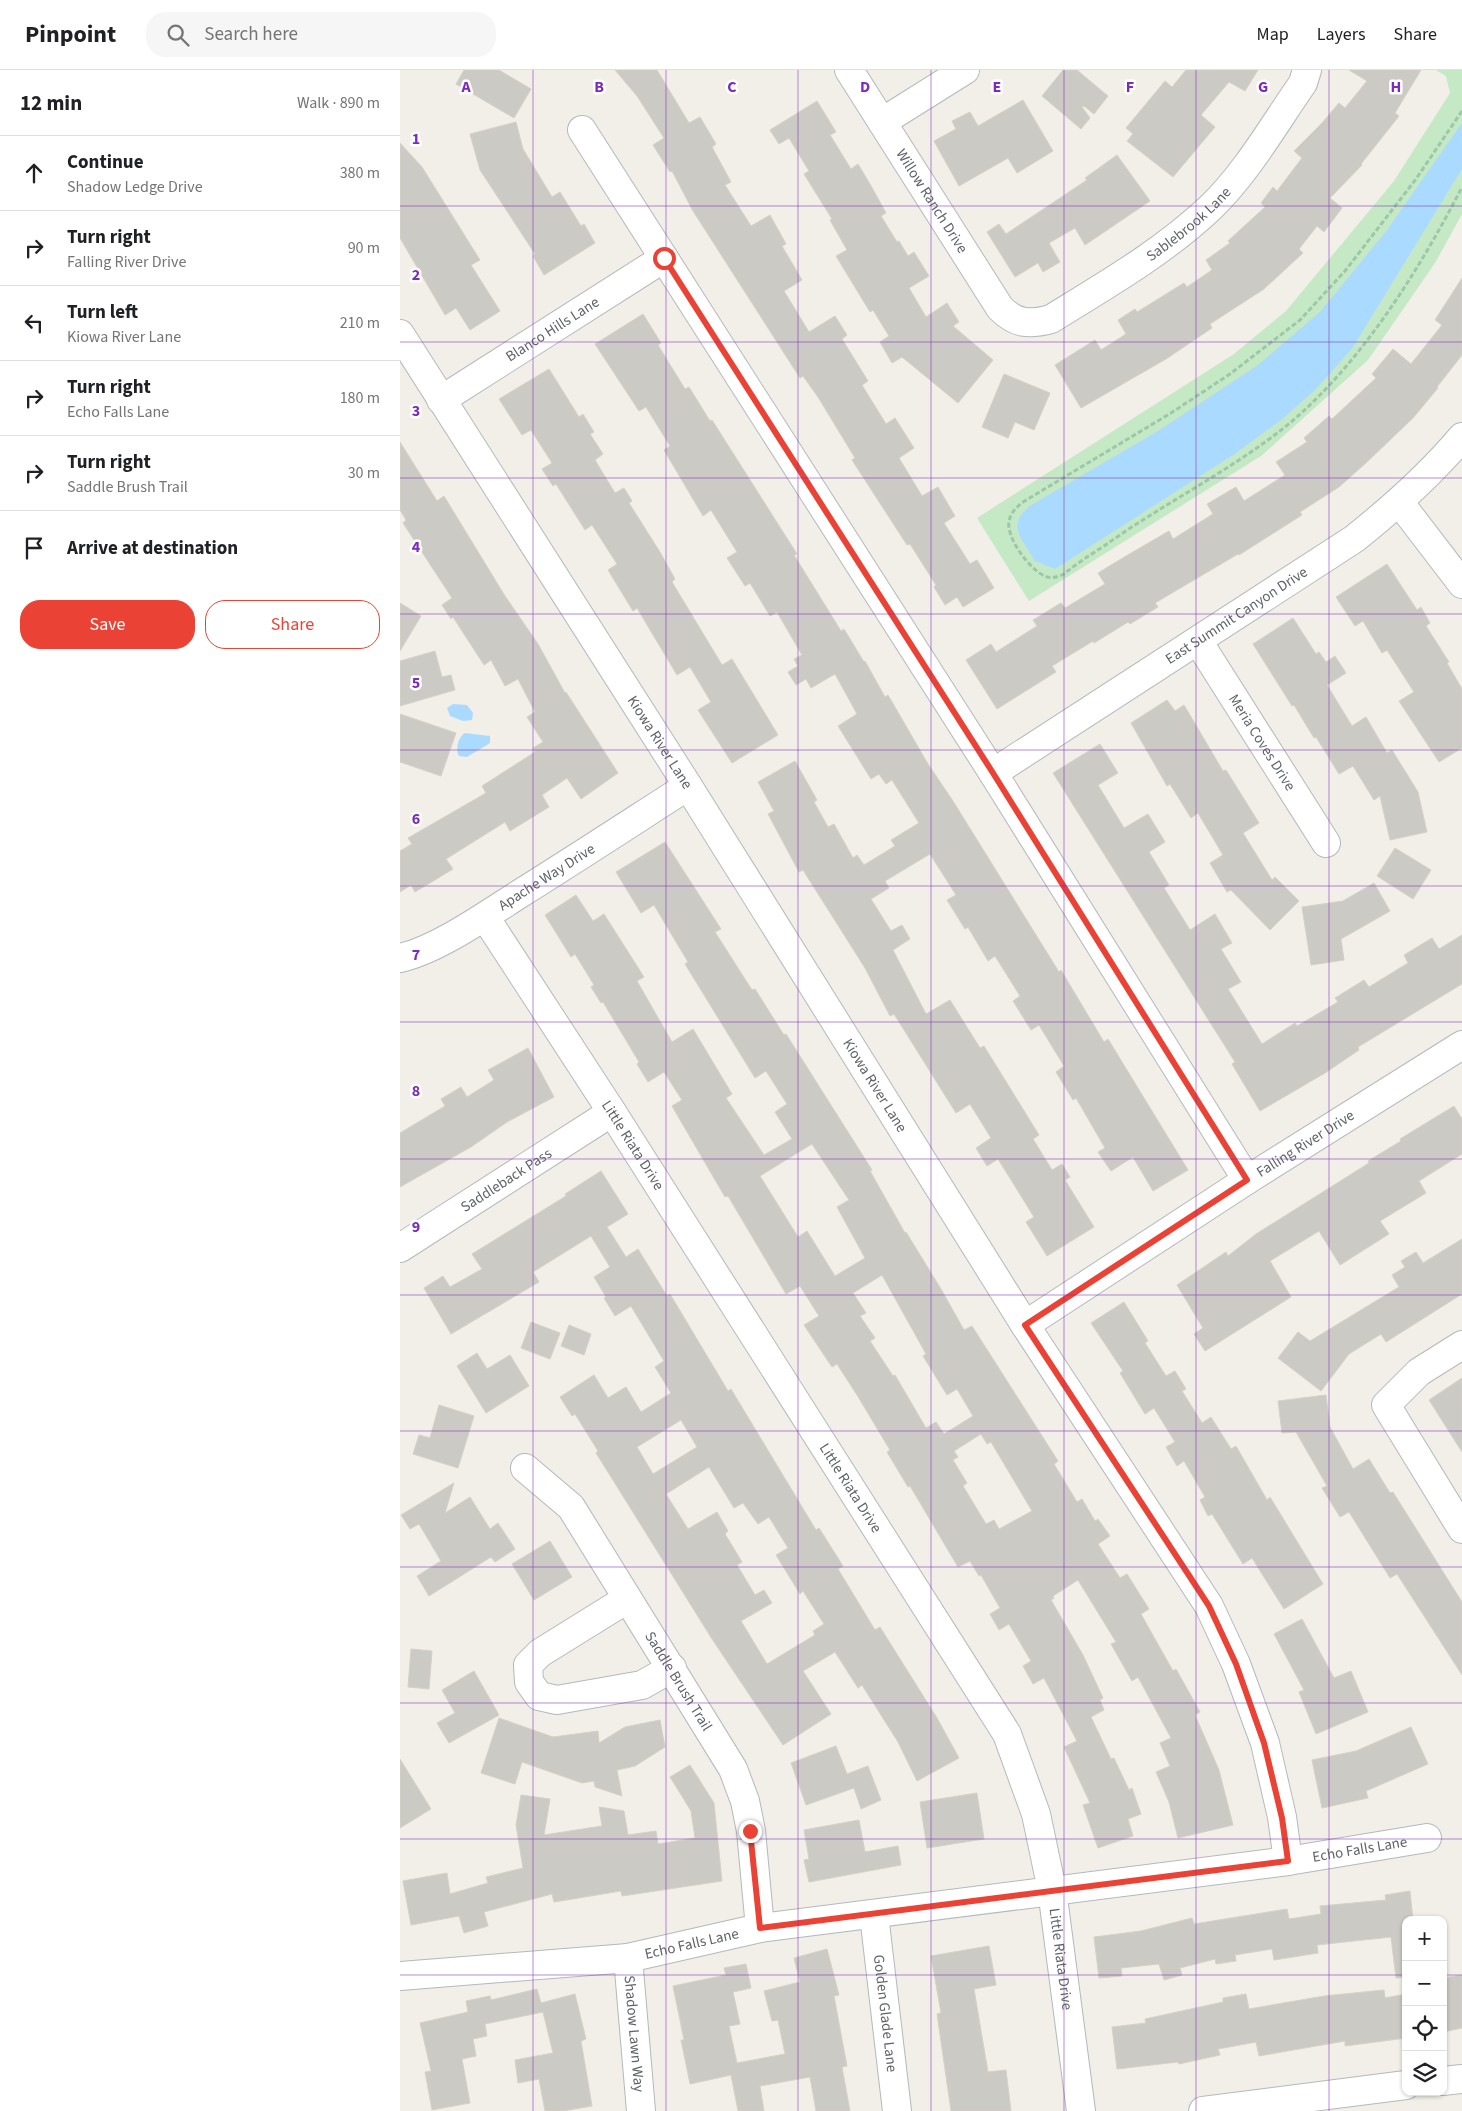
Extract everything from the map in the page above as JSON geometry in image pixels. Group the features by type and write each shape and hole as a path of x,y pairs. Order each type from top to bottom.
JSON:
{"street":[{"name":"Willow Ranch Drive","path":"849,70 1000,308 1011,319 1024,322"},
{"path":"882,122 964,70"},
{"name":"Sablebrook Lane","path":"1024,322 1037,323 1051,320 1156,254 1211,207 1240,173 1303,82 1307,70"},
{"path":"582,130 993,773 1247,1180"},
{"name":"Blanco Hills Lane","path":"441,400 664,258"},
{"name":"Kiowa River Lane","path":"400,334 688,786 1025,1325 1209,1606 1236,1664 1264,1743 1282,1818 1288,1861"},
{"name":"East Summit Canyon Drive","path":"993,773 1317,565 1400,502 1438,465 1462,437"},
{"path":"1400,502 1462,584"},
{"name":"Meria Coves Drive","path":"1198,641 1326,843"},
{"name":"Apache Way Drive","path":"400,958 409,956 485,917 688,786"},
{"name":"Little Riata Drive","path":"485,917 612,1112 1007,1734 1036,1814 1052,1890 1080,2111"},
{"name":"Falling River Drive","path":"1025,1325 1247,1180 1462,1045"},
{"name":"Saddleback Pass","path":"400,1248 612,1112"},
{"path":"1462,1345 1419,1372 1386,1405 1462,1528"},
{"name":"Saddle Brush Trail","path":"524,1468 570,1507 672,1668 733,1769 745,1800 760,1928"},
{"path":"627,1599 540,1653 528,1665 529,1682 539,1696 558,1700 642,1685 672,1668"},
{"name":"Echo Falls Lane","path":"400,1976 628,1958 760,1928 1288,1861 1427,1838"},
{"name":"Golden Glade Lane","path":"874,1915 897,2111"},
{"name":"Shadow Lawn Way","path":"628,1958 641,2111"},
{"path":"1447,2081 1462,2079"},
{"path":"1203,2111 1279,2106 1402,2086"}],"path":[{"path":"1462,111 1416,179 1345,271 1300,320 1230,374 1179,408 1058,483 1023,502 1014,510 1009,523 1010,532 1021,554 1030,565 1044,576 1056,578 1064,574 1120,534 1224,470 1277,433 1331,384 1361,348 1435,240 1462,187"}],"green space":[{"path":"1436,70 1462,70 1462,214 1435,263 1368,360 1261,456 1029,601 977,518 1234,354 1286,311 1394,181 1450,93 1446,76"}],"water":[{"path":"1462,123 1462,169 1353,347 1314,391 1281,420 1236,453 1055,569 1035,561 1020,537 1017,526 1019,518 1028,507 1158,431 1258,365 1320,312 1387,230"},
{"path":"453,704 467,705 473,713 472,720 463,721 450,716 447,708"},
{"path":"465,733 490,736 490,743 467,757 459,756 458,744"}],"building":[{"path":"464,70 499,70 531,89 514,118 456,84"},
{"path":"615,70 657,70 689,123 700,117 716,144 712,147 731,182 725,185 751,226 770,215 786,244 782,246 802,280 784,291 809,332 835,316 847,335 842,339 868,381 862,385 886,424 895,418 914,448 899,458 922,496 938,487 955,516 944,523 970,564 977,560 994,588 963,607 957,597 945,605 934,587 936,585 910,544 907,545 852,460 855,458 818,397 803,376 800,378 693,211 672,171 670,172 653,145 664,138 637,96"},
{"path":"1063,70 1077,70 1108,96 1094,114 1084,106 1082,107 1090,118 1081,129 1042,96"},
{"path":"1186,70 1258,70 1245,91 1229,82 1201,115 1215,127 1173,177 1127,141 1133,134 1126,128 1165,81 1172,87"},
{"path":"1349,70 1421,70 1395,113 1399,116 1362,165 1330,198 1342,208 1324,232 1317,226 1299,249 1303,253 1264,289 1210,324 1212,328 1166,359 1081,408 1055,365 1095,340 1101,350 1126,334 1118,320 1135,309 1137,312 1184,283 1187,287 1212,270 1206,260 1230,243 1228,241 1265,207 1261,203 1273,187 1277,191 1302,158 1294,151 1339,103 1345,108 1367,81"},
{"path":"1023,100 1053,151 1017,173 1008,158 959,186 934,141 956,129 952,121 970,112 978,126"},
{"path":"817,101 836,132 830,135 851,169 858,164 886,213 881,216 897,242 899,241 908,256 914,252 929,276 909,288 926,317 947,303 959,322 953,326 993,360 958,403 902,357 892,363 880,342 889,336 873,310 870,312 836,256 847,250 830,220 832,219 804,174 809,171 789,138 779,144 770,130"},
{"path":"516,122 523,149 552,197 560,192 581,226 584,224 595,243 544,275 533,256 535,254 480,170 470,134"},
{"path":"400,143 422,167 480,260 471,265 500,311 470,330 456,308 445,315 400,238"},
{"path":"1117,155 1150,201 1085,245 1075,228 1049,243 1060,262 1043,272 1038,263 1015,277 987,232 999,224 1006,234 1087,180 1085,178"},
{"path":"1462,278 1462,355 1413,418 1367,462 1339,487 1300,512 1302,515 1239,555 1155,603 1158,607 1130,624 1128,622 1052,666 1056,672 997,709 966,660 991,644 996,652 1037,626 1033,620 1061,603 1065,608 1105,584 1098,573 1169,531 1173,539 1213,514 1207,504 1236,487 1244,501 1285,475 1276,462 1307,442 1304,438 1329,416 1332,419 1376,378 1372,374 1393,349 1411,364 1442,325 1435,320"},
{"path":"643,314 661,343 658,345 685,389 689,387 710,421 712,420 797,554 794,555 841,631 844,629 885,697 888,695 928,764 1059,972 1061,970 1104,1042 1108,1039 1188,1170 1153,1191 1133,1157 1111,1171 1098,1152 1105,1148 1076,1098 1073,1100 1056,1072 1064,1066 1039,1025 1031,1030 1013,1001 1020,996 995,956 988,961 968,927 965,929 947,900 956,895 930,854 885,881 889,888 871,899 891,931 902,925 910,939 893,950 926,1014 950,1000 980,1048 984,1046 1039,1135 1033,1139 1052,1170 1062,1164 1070,1177 1065,1180 1094,1227 1047,1256 1026,1222 1034,1217 998,1159 987,1166 976,1148 991,1138 970,1104 956,1113 894,1014 890,1016 865,968 803,870 799,872 768,814 774,811 758,782 795,761 817,800 814,802 828,827 834,824 853,858 857,855 864,865 895,846 891,840 919,823 892,780 886,784 879,774 871,779 838,726 857,714 835,674 811,688 806,679 796,685 788,672 798,666 794,659 802,655 777,612 770,616 750,583 745,586 727,558 737,552 711,510 703,516 664,450 670,446 646,407 639,411 595,344"},
{"path":"549,369 579,417 583,414 594,432 590,434 603,454 595,460 615,493 624,488 632,501 629,503 675,579 672,582 722,665 732,659 778,735 732,763 698,710 711,702 690,667 677,675 637,608 633,611 608,570 617,564 592,525 585,530 556,484 553,486 542,469 552,463 531,430 522,435 499,399"},
{"path":"1004,374 1050,393 1034,430 1015,422 1008,438 982,427"},
{"path":"400,442 437,501 444,496 505,596 538,644 565,693 618,773 581,799 567,778 542,795 549,807 510,831 505,822 446,859 453,869 415,892 411,885 400,892 400,851 412,844 408,838 486,793 482,786 535,752 533,748 543,742 527,717 535,712 518,679 505,686 491,660 484,665 453,617 451,619 442,605 452,598 403,523 406,520 400,510"},
{"path":"1387,564 1417,610 1421,607 1430,623 1426,626 1449,662 1447,663 1462,689 1462,748 1439,762 1399,701 1414,692 1387,650 1382,653 1363,621 1355,626 1336,597"},
{"path":"400,603 421,616 400,651"},
{"path":"1293,618 1316,654 1319,652 1326,662 1335,656 1346,673 1327,685 1352,726 1366,717 1387,753 1392,750 1418,792 1427,832 1390,840 1380,796 1374,800 1353,766 1339,774 1294,705 1292,706 1253,644"},
{"path":"435,651 442,677 451,675 455,690 400,706 400,661"},
{"path":"1167,700 1175,711 1184,705 1223,771 1226,770 1259,823 1243,833 1272,880 1275,877 1299,901 1270,930 1231,890 1227,892 1210,863 1223,855 1198,813 1191,818 1170,784 1167,786 1131,723"},
{"path":"400,714 456,733 441,776 400,762"},
{"path":"1100,744 1118,773 1098,785 1124,828 1148,814 1165,842 1149,852 1169,885 1164,888 1190,930 1215,914 1232,943 1221,949 1241,982 1228,989 1262,1044 1295,1023 1297,1026 1338,1002 1335,998 1364,980 1369,987 1408,963 1404,955 1432,938 1439,949 1462,935 1462,984 1358,1047 1359,1050 1325,1073 1260,1111 1232,1064 1235,1062 1053,773"},
{"path":"665,842 721,929 715,932 752,990 755,989 784,1035 786,1034 872,1170 870,1171 905,1233 941,1289 964,1330 972,1326 1058,1461 1054,1464 1077,1502 1082,1499 1095,1521 1098,1519 1110,1536 1098,1544 1120,1578 1127,1574 1149,1609 1141,1614 1173,1671 1176,1669 1200,1712 1195,1715 1219,1770 1233,1825 1178,1838 1169,1802 1156,1772 1170,1766 1160,1743 1171,1738 1138,1677 1132,1681 1111,1644 1116,1642 1078,1580 1053,1596 1054,1598 1051,1600 1083,1655 1103,1698 1100,1700 1104,1710 1091,1717 1111,1759 1114,1758 1129,1790 1132,1788 1141,1814 1128,1819 1133,1836 1098,1848 1083,1805 1090,1803 1064,1747 1077,1741 1044,1678 1033,1684 1023,1666 1031,1661 1009,1624 999,1630 990,1614 1000,1608 981,1575 979,1576 970,1561 958,1567 910,1486 908,1487 887,1452 890,1450 857,1395 837,1364 832,1367 804,1325 819,1316 800,1286 786,1294 728,1196 725,1197 672,1106 682,1100 664,1072 648,1082 637,1064 639,1062 603,1002 601,1003 591,987 594,985 575,954 571,957 545,915 576,895 593,921 604,914 644,977 637,981 672,1042 693,1029 732,1094 726,1098 764,1155 792,1139 775,1112 787,1104 766,1071 755,1078 685,964 688,962 654,905 641,913 616,872","holes":["812,1144 849,1200 837,1207 865,1258 835,1276 807,1231 798,1237 760,1176","882,1275 926,1354 923,1356 947,1395 957,1389 973,1416 944,1434 936,1422 926,1428 895,1375 893,1376 870,1341 875,1338 860,1316 866,1313 853,1293","981,1434 987,1444 991,1442 1032,1511 999,1529 994,1520 986,1524 963,1486 967,1483 953,1460 958,1457 954,1451"]},
{"path":"1395,848 1431,870 1413,899 1377,876"},
{"path":"1374,883 1390,911 1341,939 1344,960 1311,965 1302,907 1343,901"},
{"path":"528,1048 554,1097 507,1122 471,1147 400,1187 400,1133 445,1106 441,1099 461,1087 467,1097 494,1080 488,1070"},
{"path":"1454,1106 1462,1119 1462,1154 1419,1181 1426,1193 1380,1221 1389,1234 1340,1265 1319,1231 1270,1261 1291,1297 1205,1351 1194,1334 1203,1328 1177,1285 1226,1252 1228,1256 1256,1234 1369,1163 1368,1161 1401,1141 1400,1139"},
{"path":"601,1171 628,1214 607,1227 626,1257 638,1249 667,1296 670,1294 728,1391 731,1389 816,1530 819,1528 843,1566 838,1569 875,1630 880,1627 937,1718 959,1758 917,1781 898,1742 862,1685 858,1688 835,1652 803,1671 831,1714 783,1745 712,1639 596,1453 598,1451 575,1414 572,1416 560,1397 594,1375 608,1398 626,1387 641,1412 671,1393 655,1367 664,1361 631,1306 615,1316 604,1298 606,1297 594,1277 610,1267 591,1236 533,1272 539,1282 451,1334 424,1288 443,1276 450,1287 482,1269 472,1254 566,1196 565,1194","holes":["681,1420 697,1447 653,1474 637,1447","709,1467 734,1508 743,1503 758,1524 769,1517 788,1548 776,1555 800,1594 803,1591 824,1624 813,1631 815,1635 767,1664 741,1621 772,1603 764,1590 755,1595 737,1565 742,1562 725,1534 728,1531 717,1512 688,1529 666,1494"]},
{"path":"1462,1239 1462,1294 1386,1342 1381,1334 1349,1354 1321,1391 1278,1358 1298,1332 1310,1341 1399,1287 1392,1275 1405,1267 1401,1261 1416,1252 1423,1263"},
{"path":"1124,1302 1148,1341 1145,1343 1166,1376 1175,1371 1186,1389 1182,1391 1202,1423 1211,1417 1231,1449 1236,1446 1267,1500 1270,1497 1323,1584 1284,1609 1252,1558 1243,1564 1212,1514 1208,1516 1200,1500 1205,1497 1184,1461 1177,1466 1166,1447 1175,1442 1154,1408 1145,1414 1120,1373 1123,1371 1091,1323"},
{"path":"531,1322 560,1333 550,1359 521,1348"},
{"path":"569,1325 591,1334 584,1355 561,1346"},
{"path":"477,1353 487,1369 510,1355 529,1386 486,1413 457,1366"},
{"path":"1462,1378 1462,1452 1429,1400"},
{"path":"1326,1395 1330,1427 1353,1469 1369,1459 1390,1493 1393,1492 1462,1602 1462,1675 1397,1574 1390,1578 1349,1512 1340,1517 1322,1488 1327,1486 1296,1432 1282,1433 1278,1401"},
{"path":"439,1405 474,1416 458,1468 413,1454 419,1435 430,1438"},
{"path":"454,1483 445,1513 470,1497 490,1529 498,1523 515,1549 495,1562 491,1557 429,1596 417,1576 441,1561 419,1524 410,1529 401,1515"},
{"path":"550,1541 572,1577 534,1600 512,1564"},
{"path":"1302,1619 1334,1678 1351,1671 1368,1712 1316,1734 1299,1692 1304,1690 1274,1634"},
{"path":"411,1649 432,1651 429,1689 408,1687"},
{"path":"474,1671 499,1715 449,1743 437,1723 455,1713 442,1690"},
{"path":"499,1718 553,1737 598,1731 599,1743 625,1727 660,1720 665,1747 635,1766 617,1770 622,1796 595,1787 594,1781 582,1783 522,1762 515,1784 481,1773"},
{"path":"1411,1727 1428,1764 1366,1791 1368,1798 1322,1808 1312,1760 1356,1751"},
{"path":"836,1746 847,1774 868,1766 881,1800 861,1809 854,1788 806,1805 791,1763"},
{"path":"400,1759 431,1809 400,1828"},
{"path":"690,1765 714,1803 722,1881 622,1896 621,1891 554,1902 552,1894 484,1912 488,1926 464,1933 459,1916 411,1925 403,1881 447,1873 450,1894 488,1883 486,1877 523,1868 516,1825 521,1795 550,1799 544,1835 602,1826 599,1807 624,1811 628,1835 656,1831 658,1844 695,1838 691,1811 670,1777"},
{"path":"977,1793 984,1839 927,1848 920,1802"},
{"path":"859,1820 865,1852 898,1846 901,1865 809,1882 804,1860 809,1859 804,1830"},
{"path":"1410,1891 1413,1916 1402,1916 1402,1977 1396,1978 1391,1937 1317,1945 1318,1953 1274,1960 1272,1949 1235,1955 1236,1961 1216,1964 1215,1959 1180,1968 1182,1975 1164,1980 1159,1964 1121,1968 1122,1976 1099,1978 1094,1937 1141,1931 1192,1918 1194,1924 1287,1909 1289,1919 1321,1914 1320,1906 1386,1900 1385,1895"},
{"path":"989,1946 996,1985 974,1989 988,2072 1006,2070 1011,2111 951,2111 937,2014 941,2013 931,1956"},
{"path":"827,1949 839,1995 834,1996 847,2066 842,2067 850,2111 816,2111 810,2077 760,2086 764,2111 738,2111 731,2075 690,2084 681,2040 684,2040 673,1986 726,1975 724,1968 746,1964 751,1988 733,1992 740,2024 729,2026 737,2063 785,2054 778,2020 772,2021 764,1991 800,1982 794,1958"},
{"path":"1462,1975 1462,2028 1447,2031 1447,2006 1447,1977"},
{"path":"537,1989 541,2003 575,1994 586,2039 581,2041 592,2106 563,2111 545,2111 539,2079 518,2083 515,2060 553,2053 543,2012 485,2024 487,2036 473,2039 476,2056 462,2059 470,2103 432,2110 425,2072 431,2071 420,2023 468,2012 466,2001 490,1996 491,2000"},
{"path":"1384,1990 1385,1998 1402,1995 1402,2039 1345,2046 1345,2041 1259,2056 1256,2042 1218,2049 1220,2055 1179,2064 1178,2062 1117,2069 1112,2027 1146,2023 1145,2019 1223,2002 1223,1998 1246,1994 1249,2009 1324,1996"}],"route":[{"path":"664,258 993,773 1247,1180 1025,1325 1209,1606 1236,1664 1264,1743 1282,1818 1288,1861 760,1928 750,1831"}]}
